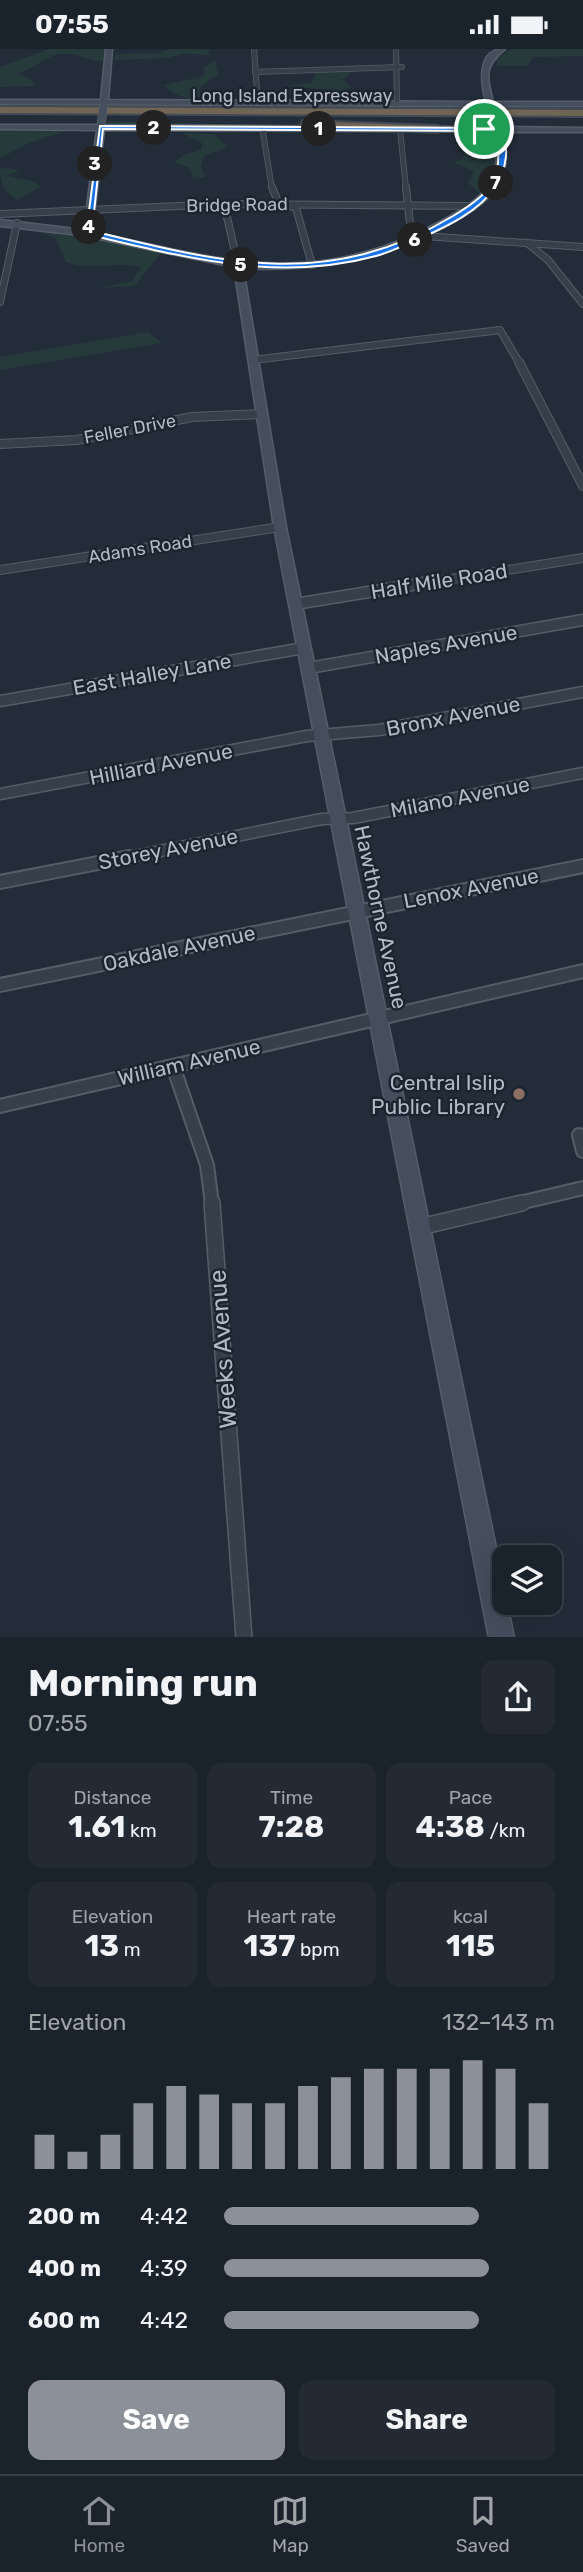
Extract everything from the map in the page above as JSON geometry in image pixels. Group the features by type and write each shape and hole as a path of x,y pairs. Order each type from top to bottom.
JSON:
{"highway":[{"path":"78,111 304,103"},
{"name":"Long Island Expressway","path":"0,110 583,113"},
{"name":"Long Island Expressway","path":"0,118 583,120"},
{"path":"152,118 438,129"}],"main road":[{"path":"88,232 109,49"},
{"path":"0,223 88,232 208,261 238,265 312,265 356,259 412,242 474,206 491,190 502,172 504,154 484,65 488,58 502,49"},
{"path":"0,102 583,104"},
{"path":"0,127 583,130"},
{"name":"Hawthorne Avenue","path":"238,265 280,527 323,736 337,819 359,911 502,1637"}],"street":[{"path":"254,49 258,103"},
{"path":"396,49 394,67 397,104"},
{"path":"255,72 402,67"},
{"path":"265,129 263,133 273,195 275,199 296,208 312,265"},
{"path":"400,129 412,242"},
{"name":"Bridge Road","path":"0,214 224,204 474,206"},
{"name":"Hawthorne Avenue","path":"224,204 238,265"},
{"path":"0,302 17,223"},
{"path":"424,236 583,247"},
{"path":"527,243 548,260 583,304"},
{"path":"253,360 500,330 583,486"},
{"name":"Feller Drive","path":"0,444 77,440 192,417 261,414"},
{"name":"Adams Road","path":"0,570 280,527"},
{"name":"Half Mile Road","path":"295,604 583,558"},
{"name":"Naples Avenue","path":"309,668 583,620"},
{"name":"East Halley Lane","path":"0,701 304,648"},
{"name":"Bronx Avenue","path":"323,736 379,730 583,692"},
{"name":"Hilliard Avenue","path":"0,794 323,736"},
{"name":"Milano Avenue","path":"337,819 583,773"},
{"name":"Storey Avenue","path":"0,882 322,819 337,819"},
{"name":"Lenox Avenue","path":"359,911 583,866"},
{"name":"Oakdale Avenue","path":"0,985 359,911"},
{"name":"William Avenue","path":"0,1106 583,971"},
{"name":"Weeks Avenue","path":"173,1066 207,1165 211,1192 244,1637"},
{"path":"579,1135 583,1151"},
{"path":"420,1227 583,1188"}],"green space":[{"path":"49,49 105,49 105,61 72,54 54,55 18,73 31,80 35,86 0,87 0,67"},
{"path":"171,49 206,49 210,50 207,53 212,56 185,53 167,58 113,60 116,54 158,53"},
{"path":"512,49 583,49 583,56 533,57 528,66 497,66 497,59"},
{"path":"215,60 218,74 199,88 201,99 181,96 164,85 204,76 204,68"},
{"path":"353,71 343,79 351,88 341,91 285,86 312,83 316,73"},
{"path":"303,104 480,106 480,110 233,108"},
{"path":"107,121 320,127 108,126"},
{"path":"0,129 73,129 29,143 0,158"},
{"path":"182,133 214,134 227,147 204,156 201,167 206,177 193,179 190,168 174,162 184,155 201,150 202,143"},
{"path":"493,148 498,167 481,194 468,183 474,171 453,162 462,160 466,149"},
{"path":"0,168 20,170 7,176 32,181 41,186 18,200 4,187"},
{"path":"36,229 84,234 161,253 134,286 99,288 132,281 141,267 84,266 66,262 56,239"},
{"path":"148,332 162,343 0,370 0,357"}],"place":[{"name":"Central Islip Public Library","path":"519,1094"}],"route":[{"path":"100,128 484,129 498,129 504,154 502,172 491,190 474,206 412,242 376,254 312,265 238,265 208,261 88,232 100,128"}]}
